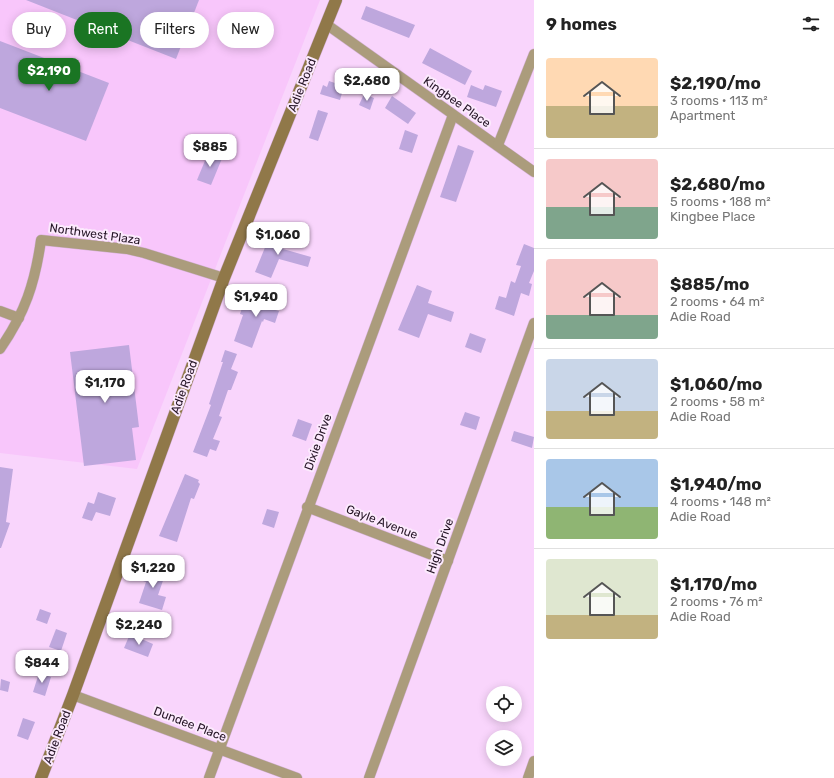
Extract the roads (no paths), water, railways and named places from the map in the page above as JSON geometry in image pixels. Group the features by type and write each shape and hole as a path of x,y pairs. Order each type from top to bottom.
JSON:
{"street":[{"name":"Adie Road","path":"41,778 224,278 336,0"},
{"name":"Kingbee Place","path":"326,24 534,172"},
{"path":"498,146 534,54"},
{"name":"Dixie Drive","path":"209,778 453,115"},
{"name":"Northwest Plaza","path":"0,349 19,318 34,282 41,240 127,249 224,278"},
{"path":"0,311 19,318"},
{"name":"High Drive","path":"369,778 534,323"},
{"name":"Gayle Avenue","path":"308,507 448,560"},
{"name":"Dundee Place","path":"73,694 297,778"},
{"path":"528,778 534,761"}]}
